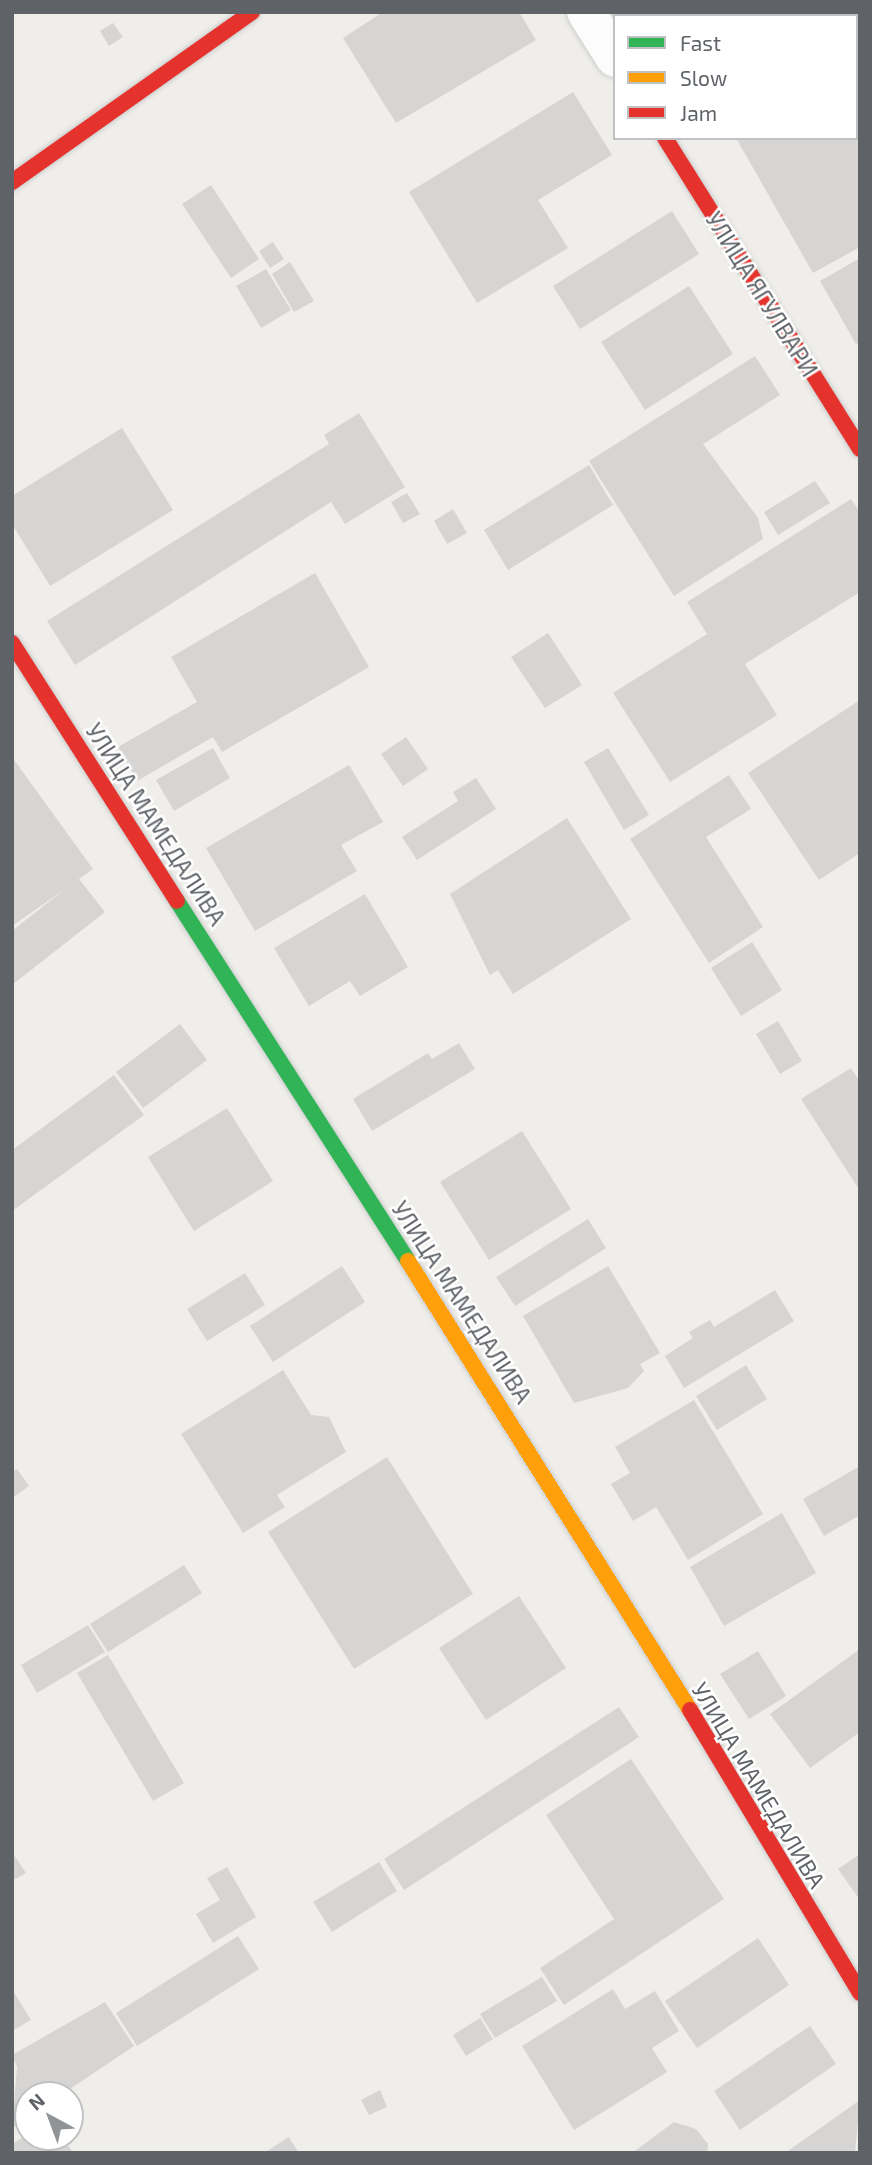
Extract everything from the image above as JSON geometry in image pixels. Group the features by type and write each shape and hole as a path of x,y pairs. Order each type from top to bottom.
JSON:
{"street":[{"path":"12,182 252,12"},
{"path":"586,12 613,55"},
{"name":"УЛИЦА ЯГУЛВАРИ","path":"666,140 860,449"},
{"name":"УЛИЦА МАМЕДАЛИВА","path":"12,643 596,1554 860,1993"}],"building":[{"path":"383,12 519,12 536,40 396,123 343,38"},
{"path":"712,12 838,12 836,14"},
{"path":"113,23 123,37 109,46 100,31"},
{"path":"573,92 612,155 538,200 568,248 477,303 409,192"},
{"path":"858,138 860,247 813,273 737,140"},
{"path":"211,185 259,259 231,278 182,204"},
{"path":"672,211 699,254 580,329 553,286"},
{"path":"273,242 284,259 270,268 259,251"},
{"path":"860,258 860,342 856,344 820,281"},
{"path":"290,262 314,301 294,312 272,274"},
{"path":"266,269 291,310 261,328 236,286"},
{"path":"689,286 733,354 645,410 601,342"},
{"path":"755,356 780,395 703,444 758,518 763,539 674,596 589,461"},
{"path":"359,413 405,487 345,524 331,502 75,665 47,621 329,444 324,435"},
{"path":"122,428 173,510 50,586 12,524 12,496"},
{"path":"589,465 613,505 508,570 484,530"},
{"path":"815,481 830,503 778,535 764,512"},
{"path":"407,493 420,514 403,523 391,502"},
{"path":"851,499 860,512 860,592 745,664 777,715 670,782 613,693 707,634 687,602"},
{"path":"453,509 467,533 447,544 434,521"},
{"path":"315,573 369,667 222,752 213,737 137,781 118,747 197,702 171,657"},
{"path":"548,633 582,685 545,708 511,657"},
{"path":"860,700 860,853 819,880 748,773"},
{"path":"406,737 428,769 403,786 381,754"},
{"path":"213,748 230,778 174,811 156,780"},
{"path":"608,748 649,815 624,830 584,762"},
{"path":"12,757 93,869 79,879 105,912 12,985 12,931 65,889 12,926"},
{"path":"349,765 383,822 341,845 357,871 255,931 206,848"},
{"path":"729,775 751,809 706,837 763,927 709,963 630,839"},
{"path":"476,778 496,809 417,860 402,837 458,801 453,792"},
{"path":"567,818 631,919 513,994 498,970 490,975 450,894"},
{"path":"365,894 408,967 360,996 350,981 309,1006 274,948"},
{"path":"752,942 782,990 741,1016 711,968"},
{"path":"778,1021 802,1061 780,1074 756,1034"},
{"path":"180,1024 207,1060 143,1108 116,1072"},
{"path":"459,1043 475,1069 372,1131 353,1099 428,1053 432,1059"},
{"path":"851,1068 860,1082 860,1191 801,1099"},
{"path":"114,1075 144,1115 12,1211 12,1150"},
{"path":"227,1108 273,1181 194,1231 148,1157"},
{"path":"522,1131 571,1209 489,1260 440,1182"},
{"path":"588,1219 606,1248 515,1306 496,1277"},
{"path":"342,1266 365,1302 273,1362 250,1326"},
{"path":"608,1266 660,1353 640,1364 644,1371 628,1388 574,1403 523,1316"},
{"path":"245,1273 265,1305 207,1341 187,1309"},
{"path":"775,1290 794,1321 684,1388 665,1356 693,1338 689,1332 710,1320 714,1327"},
{"path":"746,1365 767,1399 717,1430 696,1396"},
{"path":"283,1370 311,1415 329,1417 346,1452 277,1495 285,1507 243,1533 181,1434"},
{"path":"694,1400 763,1514 688,1560 656,1507 633,1521 611,1484 630,1473 615,1447"},
{"path":"387,1457 473,1594 354,1669 268,1532"},
{"path":"860,1466 860,1515 824,1536 803,1499"},
{"path":"17,1469 29,1486 12,1498 12,1472"},
{"path":"782,1513 816,1573 724,1626 690,1567"},
{"path":"184,1565 202,1593 108,1652 90,1624"},
{"path":"519,1596 566,1668 486,1720 439,1648"},
{"path":"88,1625 105,1652 37,1693 21,1665"},
{"path":"860,1649 860,1732 810,1768 770,1714"},
{"path":"758,1651 786,1696 749,1719 720,1674"},
{"path":"108,1655 184,1783 153,1801 77,1673"},
{"path":"619,1707 639,1737 404,1890 384,1859"},
{"path":"631,1759 724,1899 564,2005 540,1968 614,1919 546,1815"},
{"path":"12,1852 26,1873 12,1881"},
{"path":"860,1854 860,1900 838,1869"},
{"path":"379,1862 397,1891 332,1932 313,1902"},
{"path":"227,1867 256,1917 213,1943 196,1914 220,1900 207,1878"},
{"path":"238,1936 259,1969 137,2046 116,2013"},
{"path":"758,1938 789,1985 697,2048 665,2001"},
{"path":"542,1977 557,2001 495,2038 480,2014"},
{"path":"12,1989 31,2020 12,2031"},
{"path":"613,1989 625,2009 655,1991 679,2031 652,2048 667,2072 574,2130 522,2046"},
{"path":"105,2002 134,2046 82,2081 16,2081 17,2067 12,2055"},
{"path":"480,2018 493,2039 466,2056 453,2035"},
{"path":"810,2026 836,2064 740,2130 714,2091"},
{"path":"380,2090 387,2107 369,2115 361,2100"},
{"path":"860,2100 855,2153 785,2153"},
{"path":"674,2122 696,2129 708,2144 707,2153 632,2153"},
{"path":"289,2137 299,2153 264,2153"},
{"path":"14,2143 14,2151 73,2153 12,2153"}],"traffic: fast":[{"path":"177,901 408,1261"}],"traffic: slow":[{"path":"408,1261 690,1710"}],"traffic: jam":[{"path":"12,182 252,12"},
{"path":"666,140 860,449"},
{"path":"12,643 177,901"},
{"path":"690,1710 860,1993"}]}
